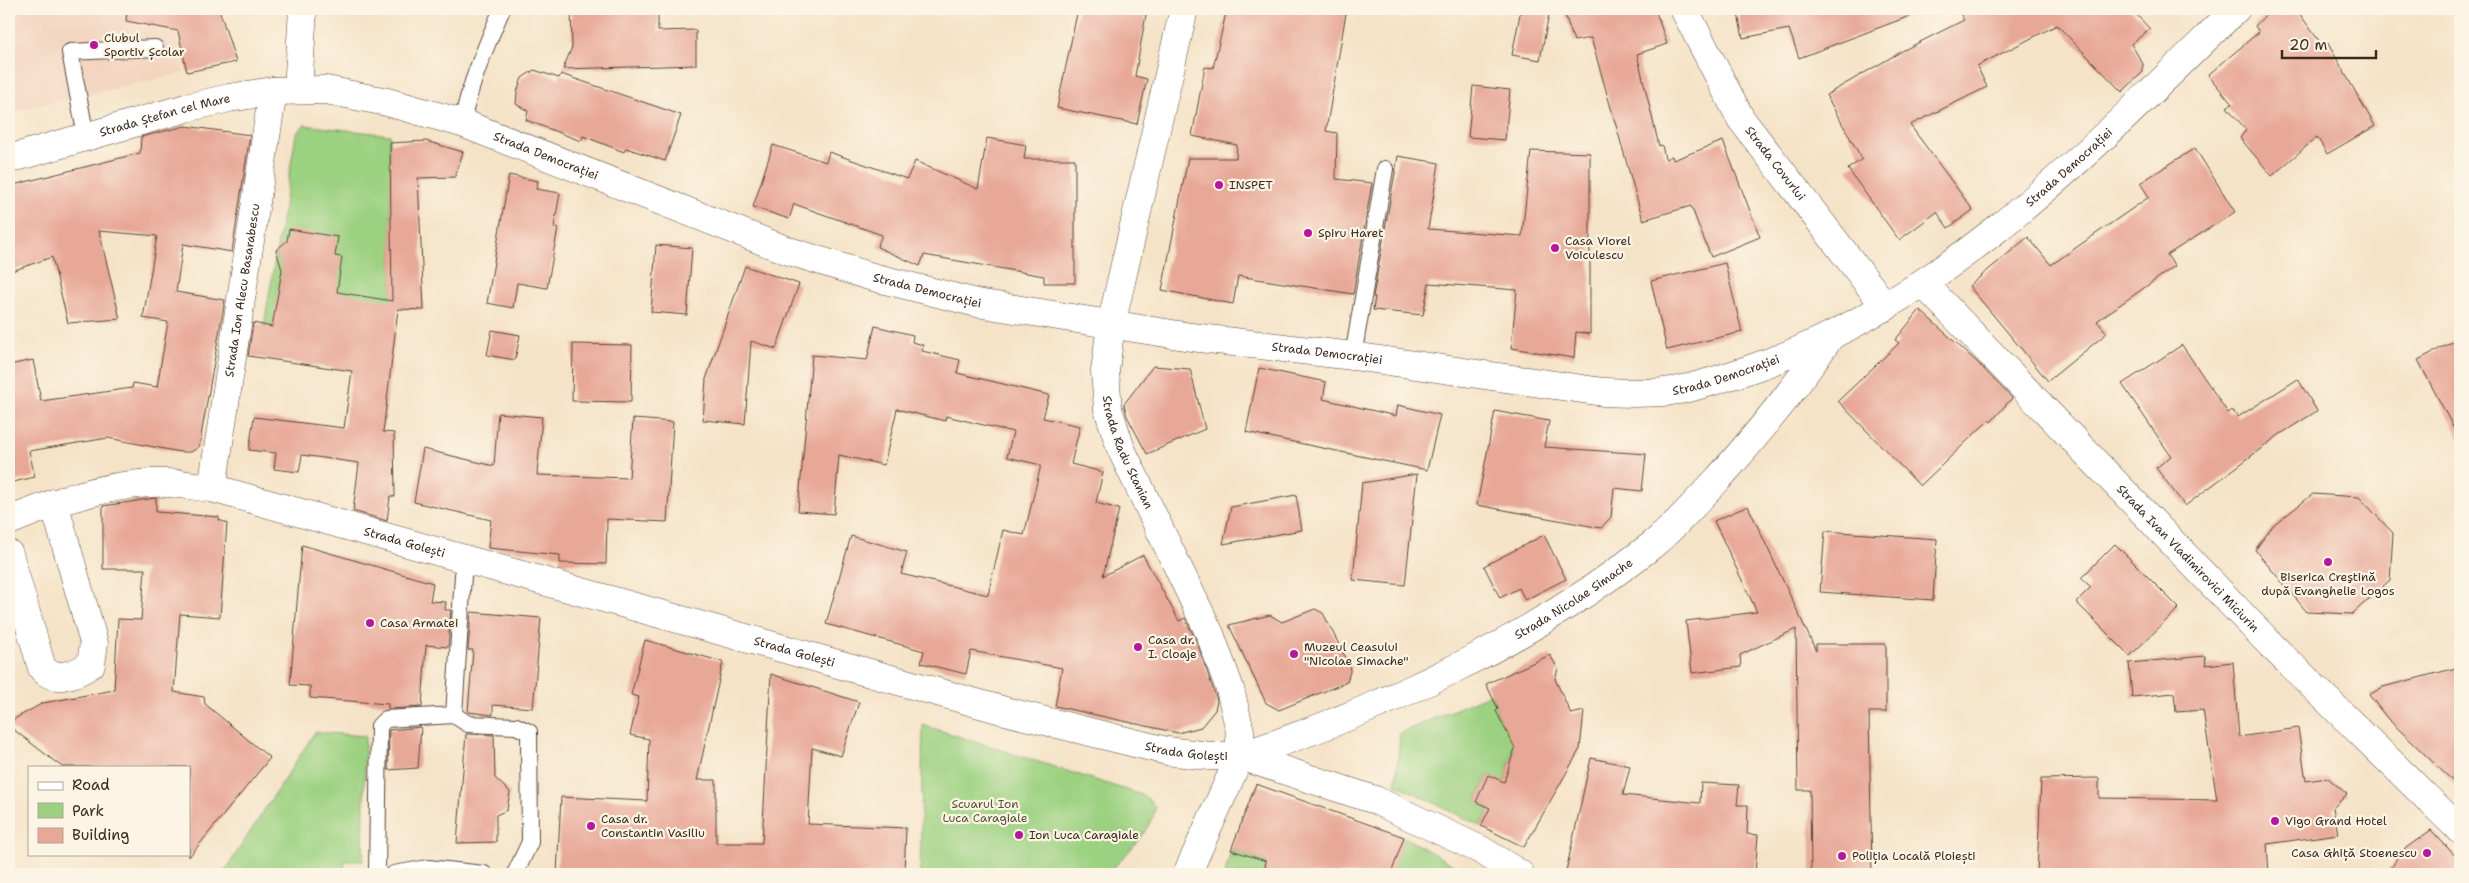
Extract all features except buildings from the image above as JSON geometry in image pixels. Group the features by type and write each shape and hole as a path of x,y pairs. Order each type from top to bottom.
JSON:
{"street":[{"name":"Strada Ion Alecu Basarabescu","path":"212,488 285,91 303,9"},
{"name":"Strada Radu Stanian","path":"1184,9 1111,325 1105,372 1108,409 1121,449 1210,634 1230,689 1240,730 1240,756 1187,874"},
{"name":"Strada Covurlui","path":"1684,9 1741,119 1886,307"},
{"name":"Strada Democrației","path":"326,90 387,102 462,123 786,250 860,274 977,303 1111,325 1353,356 1603,392 1642,394 1679,390 1716,381 1768,363 1830,337 1886,307 1923,283 1970,250 2092,148 2229,11"},
{"name":"Strada Ștefan cel Mare","path":"9,159 186,108 285,91 326,90"},
{"name":"Strada Ivan Vladimirovici Miciurin","path":"1923,283 2272,646 2460,830"},
{"name":"Strada Nicolae Simache","path":"1240,756 1304,735 1361,712 1478,657 1566,604 1652,545 1700,498 1747,446 1801,381 1830,337"},
{"name":"Strada Golești","path":"9,521 54,502 102,488 152,482 212,488 1005,711 1130,743 1210,756 1240,756 1376,800 1481,850 1520,874"},
{"path":"9,554 42,668 47,674 57,677 91,664 94,643 54,502"}],"lane":[{"path":"462,123 468,94 478,63 502,9"},
{"path":"86,137 70,52 155,48"},
{"path":"1353,356 1386,169"},
{"path":"454,715 464,560"},
{"path":"377,874 379,726 386,719 401,716 454,715 468,724 516,726 529,732 530,842 515,874"},
{"path":"394,874 428,868 484,874"}],"shaded area":[{"name":"Clubul Sportiv Școlar","path":"10,9 178,9 175,28 184,73 13,111 9,62"}],"green space":[{"path":"304,125 390,135 393,347 264,325 296,134"},
{"path":"1491,694 1502,724 1505,723 1515,745 1504,782 1488,775 1476,801 1490,808 1481,826 1396,784 1400,733"},
{"name":"Scuarul Ion Luca Caragiale","path":"923,725 1145,796 1155,807 1154,815 1144,833 1108,874 920,874"},
{"path":"315,732 365,736 363,861 345,861 344,874 223,874"},
{"path":"1404,837 1469,874 1390,874"},
{"path":"1231,850 1266,861 1264,873 1267,874 1225,874"}],"place":[{"name":"Clubul Sportiv Școlar","path":"94,45"},
{"name":"INSPET","path":"1219,185"},
{"name":"Spiru Haret","path":"1308,233"},
{"name":"Casa Viorel Voiculescu","path":"1555,248"},
{"name":"Biserica Creştină după Evanghelie Logos","path":"2328,562"},
{"name":"Casa Armatei","path":"370,623"},
{"name":"Casa dr. I. Cloaje","path":"1138,647"},
{"name":"Muzeul Ceasului \"Nicolae Simache\"","path":"1294,654"},
{"name":"Vigo Grand Hotel","path":"2275,821"},
{"name":"Casa dr. Constantin Vasiliu","path":"591,826"},
{"name":"Ion Luca Caragiale","path":"1019,835"},
{"name":"Casa Ghiță Stoenescu","path":"2427,853"},
{"name":"Poliția Locală Ploiești","path":"1842,856"}]}
